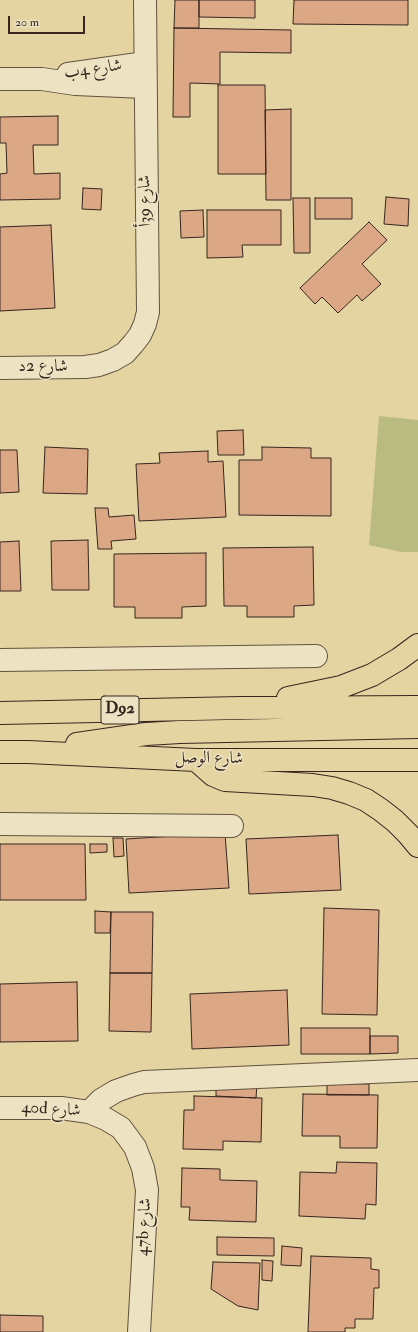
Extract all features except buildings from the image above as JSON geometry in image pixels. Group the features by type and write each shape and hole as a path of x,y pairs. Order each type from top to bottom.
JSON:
{"main road":[{"path":"241,708 341,687 372,675 399,659 418,645"},
{"name":"D92","path":"0,713 241,708 418,707"},
{"path":"28,752 146,734 418,727"},
{"name":"شارع الوصل","path":"0,752 196,760 418,760"},
{"path":"196,760 213,775 225,780 314,785 349,793 366,800 396,821 418,846"}],"street":[{"name":"شارع 39أ","path":"85,367 100,365 125,353 140,335 148,312 145,0"},
{"name":"شارع 4ب","path":"42,79 58,75 145,64"},
{"name":"شارع 4ب","path":"0,79 42,79 75,84 145,87"},
{"name":"شارع 2د","path":"0,368 85,367"},
{"path":"0,660 316,656"},
{"path":"0,824 232,826"},
{"path":"89,1112 102,1100 116,1091 144,1082 418,1070"},
{"name":"40d شارع","path":"0,1108 61,1108 89,1112 106,1119 121,1128"},
{"name":"47b شارع","path":"121,1128 135,1147 143,1168 147,1190 139,1332"}],"green space":[{"path":"379,416 418,420 418,552 401,552 369,545"}]}
